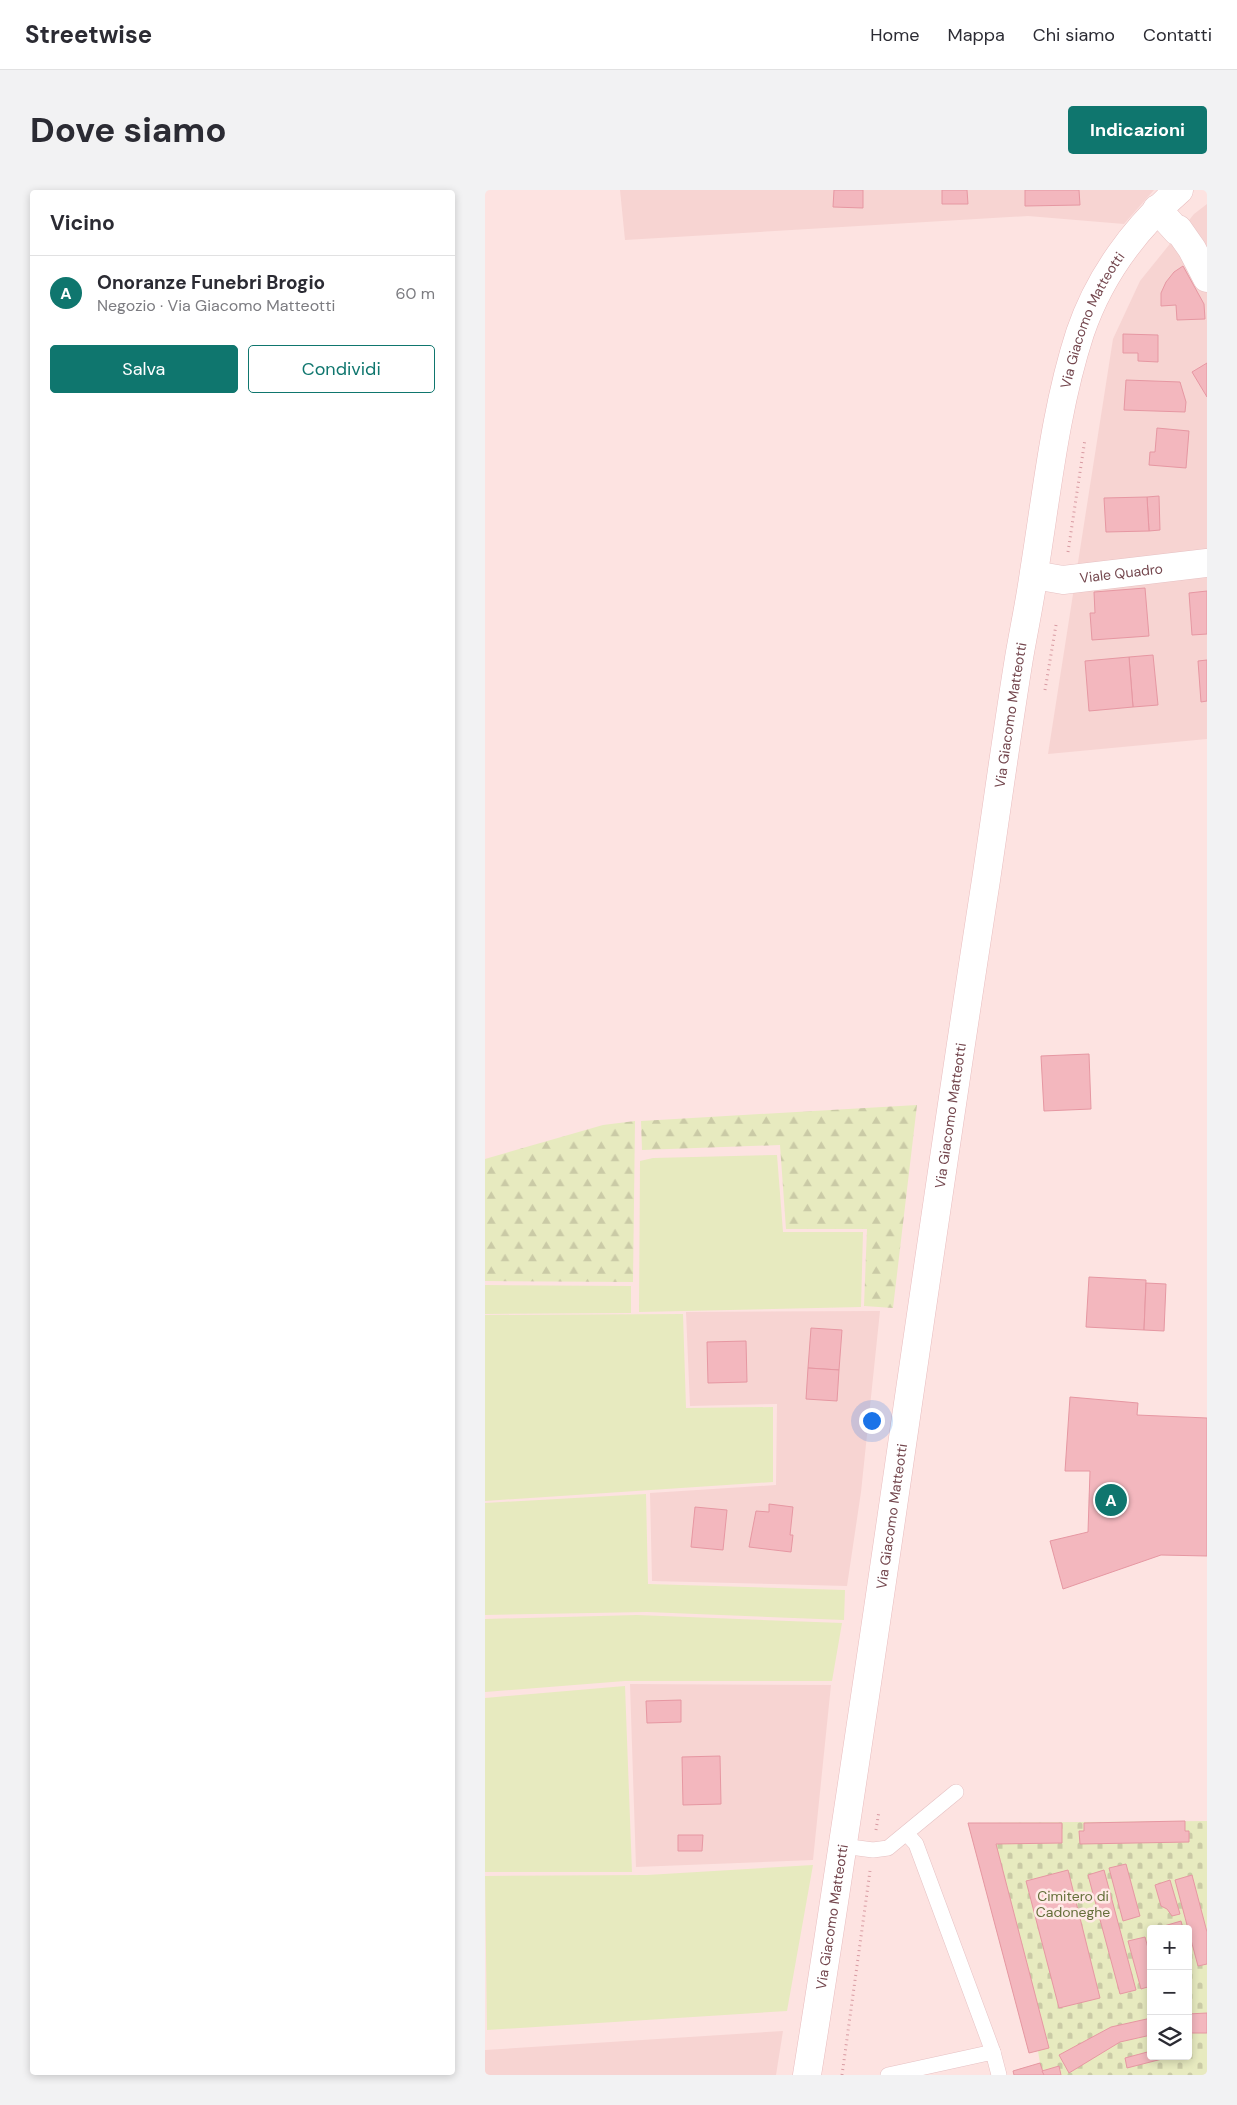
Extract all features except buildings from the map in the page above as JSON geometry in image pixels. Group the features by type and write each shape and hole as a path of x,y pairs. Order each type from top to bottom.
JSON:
{"main road":[{"name":"Via Giacomo Matteotti","path":"807,2075 843,1846 960,1048 1048,479 1063,403 1081,331 1097,294 1121,254 1157,209 1179,190"},
{"path":"1157,209 1177,231 1178,229 1192,249 1207,278"},
{"name":"Viale Quadro","path":"1034,575 1063,580 1207,563"}],"lane":[{"path":"843,1846 873,1850 888,1848 956,1792"},
{"path":"907,1834 916,1844 993,2052 999,2075"},
{"path":"888,2075 993,2052"}],"path":[{"path":"1044,695 1086,432"},
{"path":"841,2075 880,1803"}],"shaded area":[{"path":"620,190 1154,190 1124,224 1028,216 625,240"},
{"path":"1207,204 1207,739 1048,754 1113,339 1140,281 1194,214"},
{"path":"880,1311 861,1492 847,1586 652,1581 650,1493 776,1485 777,1404 690,1406 686,1312"},
{"path":"630,1684 831,1685 813,1860 636,1867"},
{"path":"783,2031 776,2075 485,2075 485,2050"}],"green space":[{"path":"917,1105 893,1308 864,1306 867,1229 786,1229 780,1145 642,1150 641,1121"},
{"path":"635,1121 633,1282 485,1281 485,1159 603,1125"},
{"path":"777,1155 783,1232 863,1232 861,1307 639,1312 640,1161 653,1158"},
{"path":"485,1285 631,1286 631,1313 485,1314"},
{"path":"683,1314 686,1408 773,1407 773,1482 485,1501 485,1315"},
{"path":"646,1494 648,1584 845,1590 844,1620 647,1612 485,1615 485,1503"},
{"path":"637,1615 842,1623 832,1681 625,1681 485,1692 485,1619"},
{"path":"625,1686 632,1872 485,1872 485,1698"},
{"name":"Cimitero di Cadoneghe","path":"1207,1821 1207,2075 1014,2075 1013,2071 1040,2063 1038,2051 1029,2053 968,1823"},
{"path":"813,1865 787,2011 487,2030 485,1876 647,1875"}],"place":[{"name":"Onoranze Funebri Brogio","path":"1111,1500"}]}
